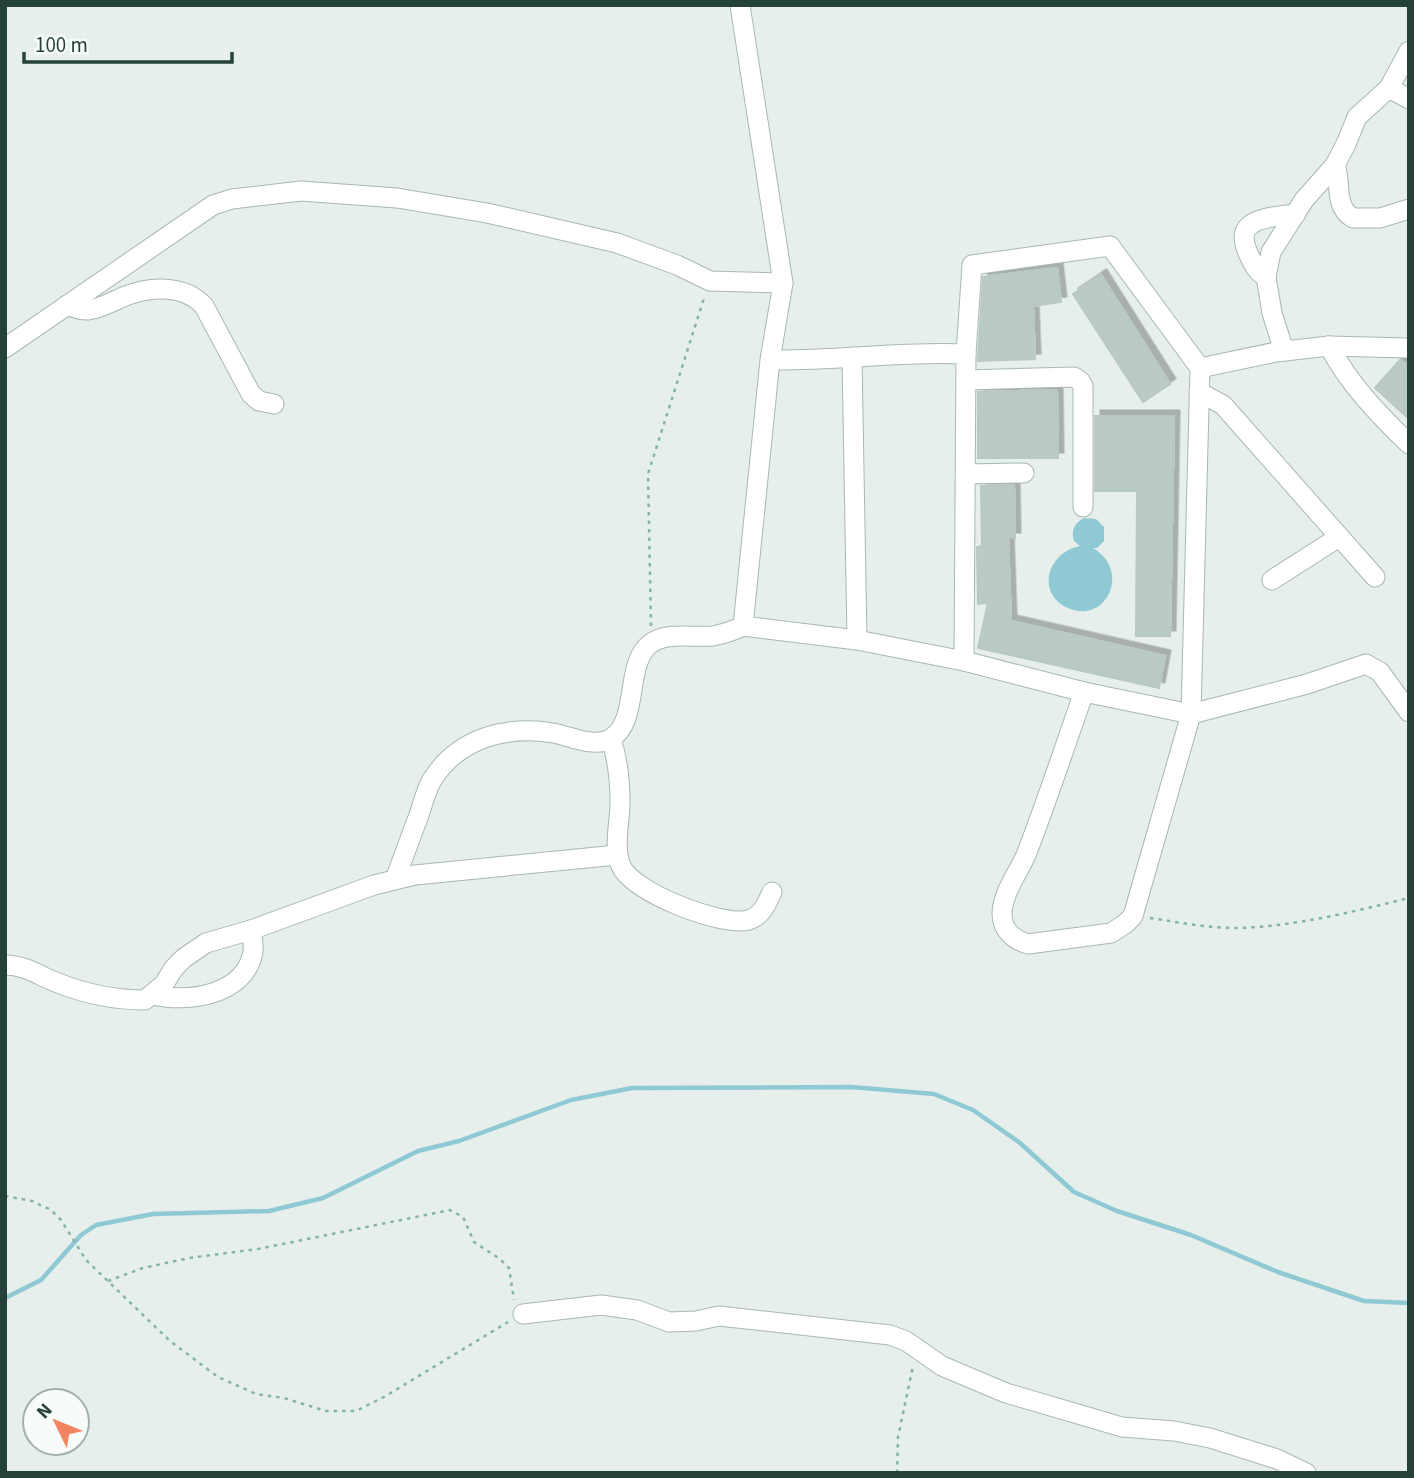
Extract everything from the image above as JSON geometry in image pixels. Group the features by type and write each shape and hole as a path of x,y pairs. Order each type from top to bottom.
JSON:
{"street":[{"path":"740,5 783,283 770,360 743,626"},
{"path":"1284,351 1272,313 1266,277 1272,252 1304,200 1335,165 1357,117 1389,88 1409,51"},
{"path":"1389,88 1409,99"},
{"path":"1335,165 1342,210 1353,218 1380,218 1409,209"},
{"path":"5,348 213,205 232,199 301,191 397,198 487,213 617,243 667,261 710,281 783,283"},
{"path":"1266,277 1259,273 1251,260 1243,243 1244,233 1256,220 1295,215"},
{"path":"964,662 966,354 972,265 1110,246 1200,368 1191,714 1132,916 1111,933 1028,944 1011,935 1002,917 1003,905 1026,855 1084,692"},
{"path":"67,305 91,310 135,292 157,289 192,295 204,306 251,394 259,401 274,404"},
{"path":"1329,346 1338,364 1367,402 1409,444"},
{"path":"1200,368 1284,351 1329,346 1409,348"},
{"path":"770,360 929,352 966,354"},
{"path":"852,357 857,640"},
{"path":"967,380 1074,377 1080,381 1083,386 1084,408 1083,507"},
{"path":"1199,392 1223,405 1375,577"},
{"path":"967,474 1024,473"},
{"path":"1272,580 1339,537"},
{"path":"395,880 430,783 444,765 470,744 491,735 517,731 548,732 594,742 611,739 622,726 640,658 651,643 666,637 721,634 743,626 857,640 1191,714 1307,684 1366,664 1380,672 1409,712"},
{"path":"611,739 620,801 617,855 623,870 640,887 697,914 746,920 760,913 772,892"},
{"path":"5,965 24,967 69,987 119,1000 145,1000 164,984 174,968 194,950 218,939 251,930 356,891 415,875 617,855"},
{"path":"152,995 193,998 229,985 245,971 252,956 254,948 251,930"},
{"path":"523,1314 601,1305 637,1310 669,1322 696,1321 719,1316 890,1335 906,1341 942,1366 1006,1393 1122,1427 1174,1431 1210,1438 1277,1459 1306,1473"}],"path":[{"path":"651,643 648,474 710,281"},
{"path":"1132,916 1236,928 1345,914 1409,898"},
{"path":"5,1196 45,1206 56,1214 80,1252 108,1282 170,1341 218,1377 256,1394 284,1398 326,1412 356,1411 523,1314 514,1301 509,1268 474,1242 463,1217 450,1210 258,1249 189,1258 144,1268 108,1282"},
{"path":"897,1473 898,1437 909,1376 917,1350"}],"water":[{"path":"1084,518 1096,519 1104,527 1104,541 1097,548 1093,548 1105,558 1111,569 1112,582 1103,603 1082,611 1068,608 1058,601 1051,593 1049,583 1053,564 1069,550 1080,546 1074,541 1073,531"}],"building":[{"path":"1057,268 1061,302 1033,306 1035,359 978,361 983,277"},
{"path":"1101,275 1170,384 1143,402 1073,294"},
{"path":"1400,360 1409,366 1409,419 1375,388"},
{"path":"1057,390 1058,458 978,458 978,392"},
{"path":"1095,416 1174,416 1170,636 1136,636 1137,491 1095,491"},
{"path":"1014,485 1015,538 1008,538 1011,621 1165,656 1159,688 978,648 988,603 978,604 977,547 982,546 981,486"}],"waterway":[{"path":"5,1298 41,1280 81,1235 96,1225 153,1214 269,1211 323,1198 418,1151 459,1141 571,1100 632,1088 851,1087 934,1094 973,1110 1020,1143 1074,1192 1117,1211 1191,1235 1278,1272 1364,1301 1409,1303"}]}
